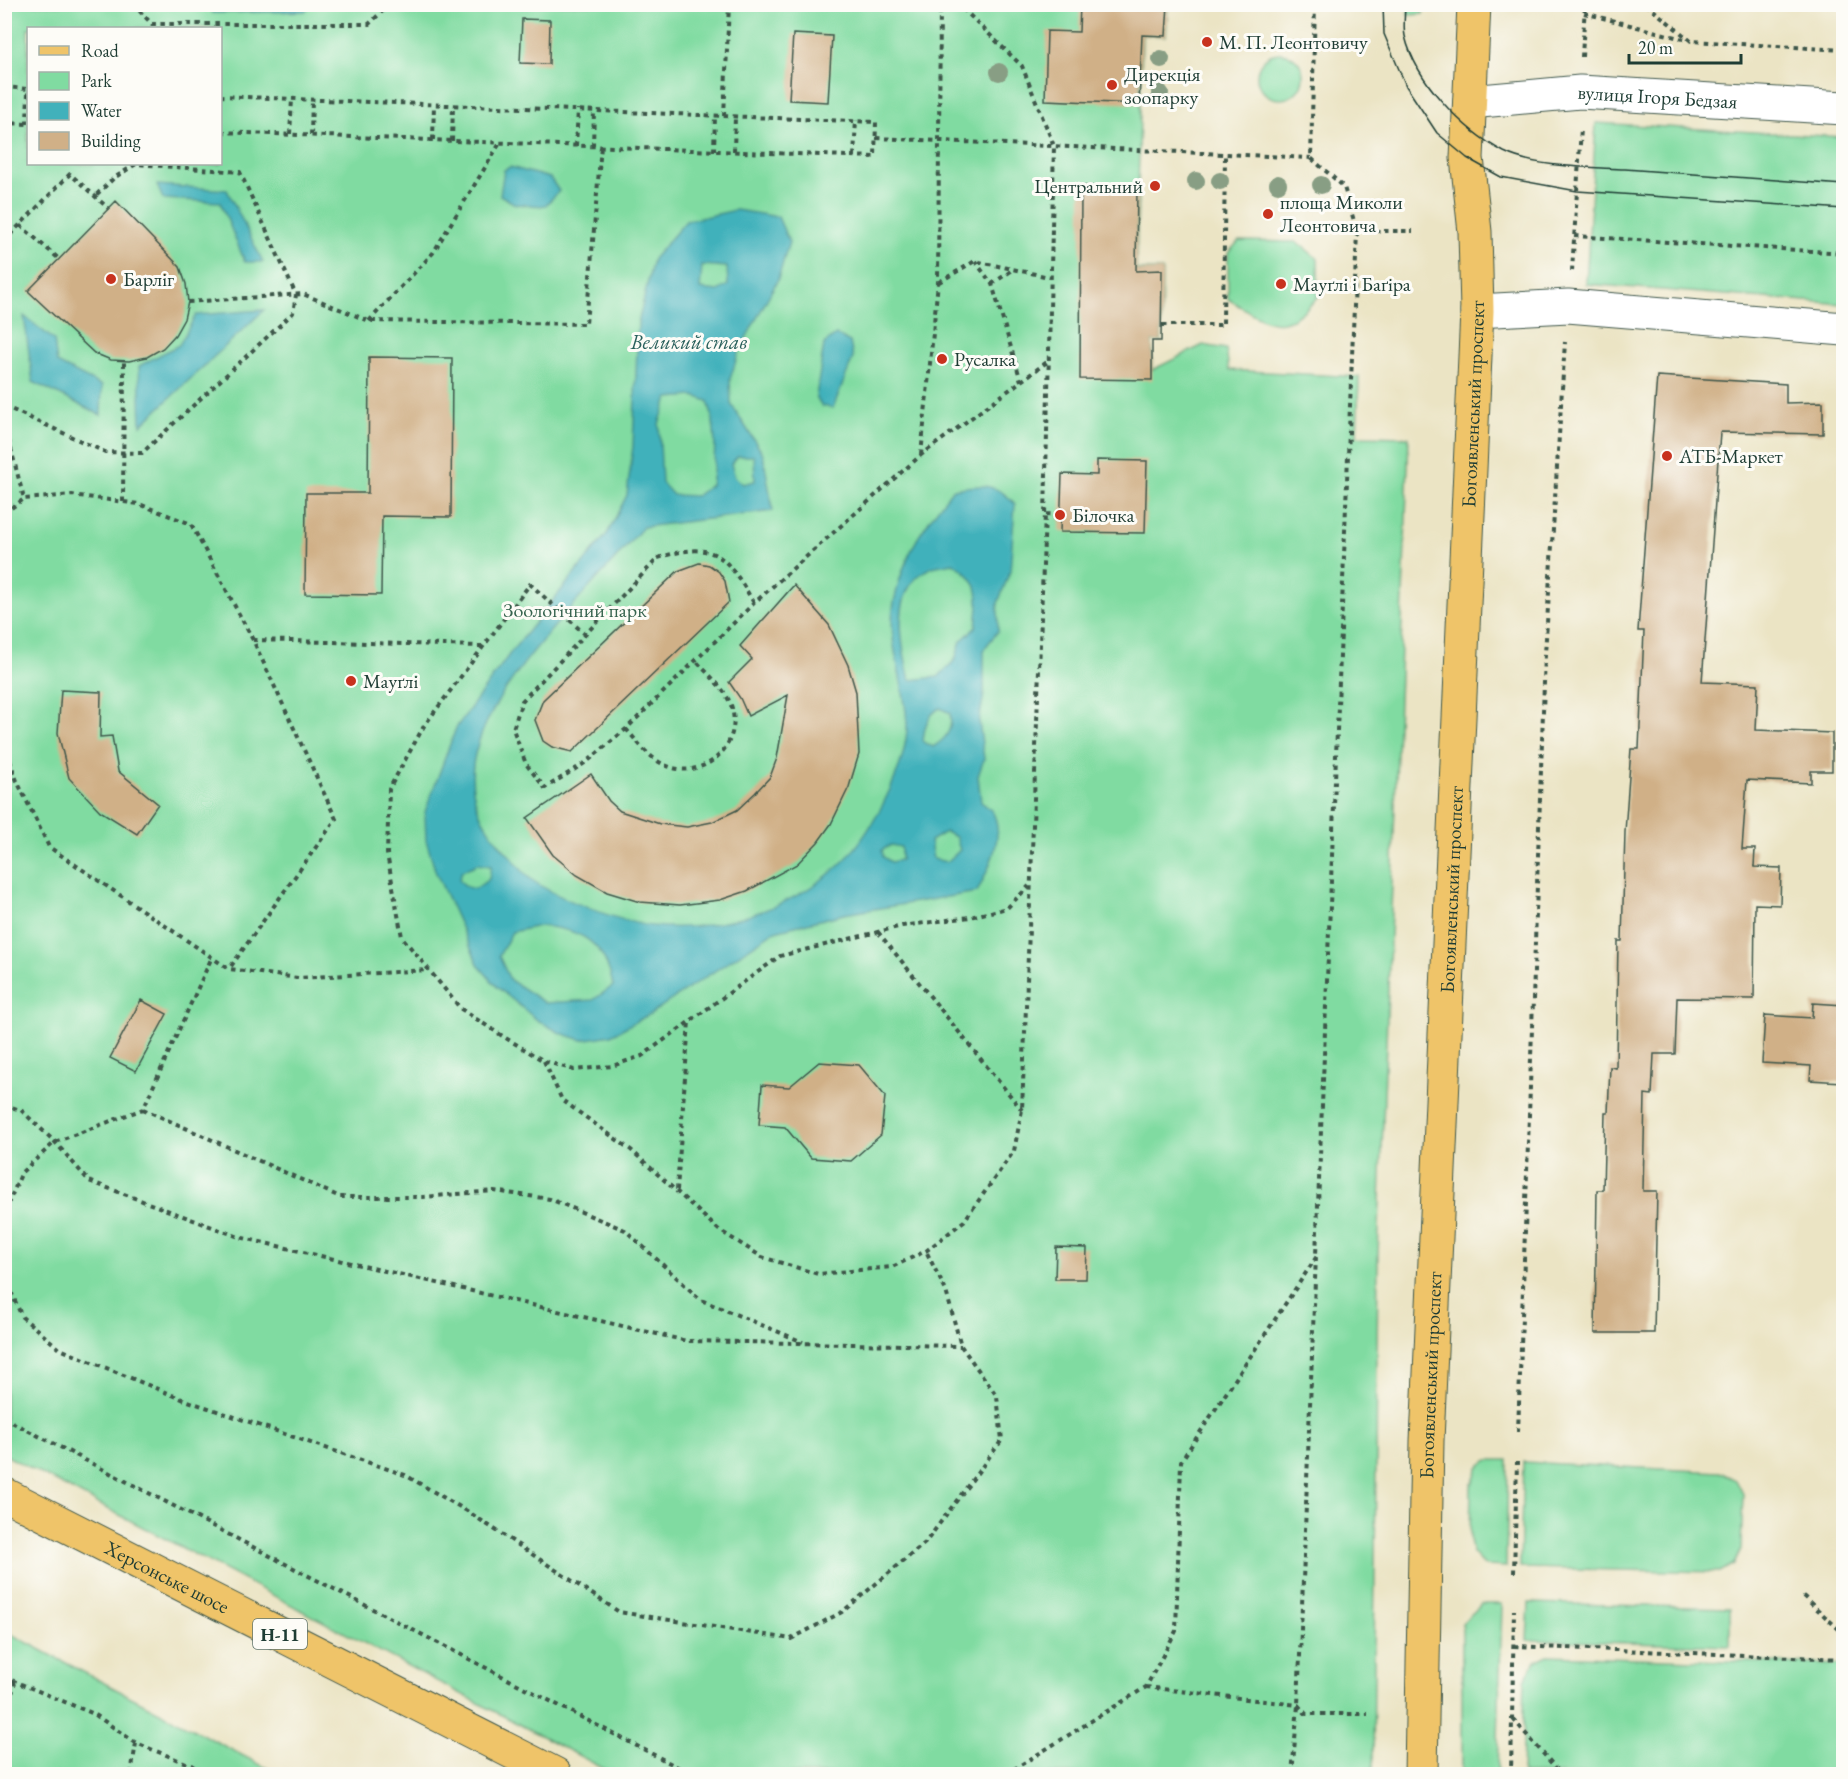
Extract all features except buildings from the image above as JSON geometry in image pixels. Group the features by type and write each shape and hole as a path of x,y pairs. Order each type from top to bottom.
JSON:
{"main road":[{"name":"Богоявленський проспект","path":"1421,1774 1427,1441 1477,311 1475,232 1467,158 1474,4"},
{"name":"Херсонське шосе","path":"4,1494 555,1774"}],"street":[{"name":"вулиця Ігоря Бедзая","path":"1470,102 1580,92 1844,108"},
{"path":"1477,311 1568,306 1844,329"}],"path":[{"path":"133,4 152,24 369,24 390,4"},
{"path":"724,116 729,4"},
{"path":"921,455 938,282 940,4"},
{"path":"544,1061 562,1100 631,1150 719,1230 762,1257 818,1274 891,1268 926,1251 964,1221 1014,1151 1022,1110 1045,514 1054,146 1022,66 957,4"},
{"path":"1311,158 1315,4"},
{"path":"1582,64 1585,4"},
{"path":"1646,4 1690,40"},
{"path":"1584,13 1690,40 1844,50"},
{"path":"4,87 27,90"},
{"path":"222,96 856,120 876,122 876,138 875,157 222,132"},
{"path":"290,135 292,99"},
{"path":"311,135 312,99"},
{"path":"433,140 434,104"},
{"path":"452,141 453,105"},
{"path":"576,146 578,110"},
{"path":"592,146 594,110"},
{"path":"714,151 715,115"},
{"path":"734,152 735,116"},
{"path":"854,156 856,120"},
{"path":"1571,277 1581,121"},
{"path":"4,123 27,124"},
{"path":"876,138 1311,158 1344,187 1357,231 1317,1255 1298,1705 1292,1774"},
{"path":"369,321 433,253 501,143"},
{"path":"188,302 303,294 369,321 586,324 601,146"},
{"path":"1162,325 1223,325 1225,154"},
{"path":"95,196 114,177 134,165"},
{"path":"4,406 105,452 142,453 293,313 296,295 240,172 149,165"},
{"path":"4,241 70,174 109,209"},
{"path":"20,225 58,259"},
{"path":"1357,231 1413,231"},
{"path":"1574,236 1844,253"},
{"path":"938,282 975,261 1049,277"},
{"path":"975,261 992,284 1021,381"},
{"path":"992,284 1015,269"},
{"path":"1518,1432 1545,654 1566,330"},
{"path":"123,502 124,361"},
{"path":"754,603 730,564 716,553 682,550 658,558 522,702 513,729 526,764 545,788 588,761 626,729 697,662 754,603 921,455 1047,362"},
{"path":"4,422 24,499"},
{"path":"4,513 24,499 72,495 139,504 191,524 253,640 336,819 229,969"},
{"path":"1045,514 1060,514"},
{"path":"586,635 530,584 424,726 389,789 387,854 402,937 461,1009 544,1061 574,1070 612,1066 642,1056 780,956 878,932 970,917 1007,908 1030,885"},
{"path":"253,640 482,646"},
{"path":"626,729 663,764 679,770 703,766 723,752 732,737 734,721 731,704 697,662"},
{"path":"4,743 17,781 49,848 229,969 298,978 428,970"},
{"path":"878,932 1022,1110"},
{"path":"143,1109 212,957"},
{"path":"677,1191 689,1021"},
{"path":"4,1105 21,1110 55,1142 89,1181 239,1236 687,1341 961,1346"},
{"path":"4,1213 22,1172 55,1142 143,1109 340,1197 423,1197 494,1191 550,1199 625,1230 701,1300 807,1343"},
{"path":"4,1275 22,1317 60,1349 182,1399 405,1474 467,1511 619,1612 791,1639 842,1612 925,1543 1002,1440 997,1396 961,1346 946,1291 926,1251"},
{"path":"1006,1774 1146,1688 1176,1631 1181,1461 1317,1255"},
{"path":"4,1418 691,1774"},
{"path":"1514,1573 1517,1462"},
{"path":"1803,1596 1844,1634"},
{"path":"1511,1774 1514,1610"},
{"path":"1514,1646 1844,1659"},
{"path":"4,1677 94,1714 136,1743 191,1765 204,1774"},
{"path":"4,1720 15,1683"},
{"path":"1146,1688 1298,1705 1306,1714 1368,1714"},
{"path":"1513,1718 1561,1774"},
{"path":"131,1774 136,1743"}],"green space":[{"name":"Зоологічний парк","path":"4,5 1168,5 1166,36 1142,35 1136,270 1162,270 1161,341 1152,341 1152,370 1203,345 1226,349 1229,370 1359,377 1357,436 1409,437 1378,1254 1373,1774 614,1774 5,1455"},
{"path":"1409,5 1424,5 1423,14 1408,15"},
{"path":"1280,53 1296,60 1303,76 1296,92 1280,99 1264,92 1257,76 1264,60"},
{"path":"1596,123 1843,137 1843,304 1586,284"},
{"path":"1239,241 1297,242 1318,259 1318,297 1305,310 1284,322 1265,320 1228,299 1228,253"},
{"path":"1488,1460 1508,1460 1506,1567 1485,1566 1473,1553 1470,1540 1471,1487 1478,1467"},
{"path":"1523,1462 1720,1472 1736,1480 1743,1494 1741,1549 1734,1564 1720,1572 1520,1568"},
{"path":"1529,1603 1730,1608 1730,1646 1527,1640"},
{"path":"1482,1604 1502,1604 1497,1774 1462,1774 1462,1623"},
{"path":"5,1631 278,1774 5,1774"},
{"path":"1548,1655 1843,1665 1843,1774 1522,1774 1525,1680 1535,1661"}],"water":[{"path":"206,5 312,5 305,11 213,13"},
{"path":"510,167 550,178 559,191 545,206 515,204 500,195 504,170"},
{"path":"157,185 227,190 263,262 245,262 220,202 163,199"},
{"name":"Великий став","path":"736,210 778,217 789,242 778,279 739,351 730,379 731,404 763,454 773,511 643,527 549,632 505,690 488,719 477,747 472,779 478,808 484,821 491,834 532,880 573,902 639,924 676,927 724,922 772,907 815,884 847,858 860,842 883,804 900,762 907,725 894,648 892,617 898,585 909,555 924,529 953,489 987,486 1001,491 1015,504 1010,571 998,603 998,631 984,649 984,694 979,721 984,759 978,776 981,802 994,815 997,824 996,844 977,892 844,914 775,931 650,1014 611,1035 582,1040 560,1033 537,1020 497,987 479,966 436,873 426,840 425,812 456,728 511,652 607,534 627,495 633,446 638,324 653,259 686,221","holes":["702,265 727,267 728,285 718,291 700,289","694,396 708,401 714,432 713,474 711,485 696,496 673,495 662,483 659,424 668,398","738,456 754,456 755,481 743,484 735,477 731,464","953,563 970,576 978,598 976,627 961,641 955,660 938,677 910,680 902,634 903,603 908,589 917,577 936,566","940,708 950,713 951,719 948,733 933,747 923,742 929,718","945,832 956,837 960,850 947,862 933,859 930,841","891,845 901,847 901,860 891,862 883,857 882,850","477,864 491,866 489,879 475,889 467,887 459,880 462,871","539,926 568,930 589,941 604,958 613,986 593,1000 545,1003 510,980 499,956 512,932"]},
{"path":"264,310 141,425 139,366 179,345 196,315"},
{"path":"24,316 54,340 57,363 102,386 101,415 33,382"},
{"path":"836,335 850,342 853,358 833,408 822,406 816,397 824,344"}],"tram line":[{"path":"1383,4 1384,34 1406,86 1437,133 1467,158 1501,177 1577,191 1844,209"},
{"path":"1405,4 1405,36 1419,70 1430,87 1458,118 1488,143 1504,152 1531,161 1563,166 1844,185"}],"place":[{"name":"М. П. Леонтовичу","path":"1207,42"},
{"name":"Дирекція зоопарку","path":"1112,85"},
{"name":"Центральний","path":"1155,186"},
{"name":"площа Миколи Леонтовича","path":"1268,214"},
{"name":"Барліг","path":"111,279"},
{"name":"Мауґлі і Баґіра","path":"1281,284"},
{"name":"Русалка","path":"942,359"},
{"name":"АТБ-Маркет","path":"1667,456"},
{"name":"Білочка","path":"1060,515"},
{"name":"Мауґлі","path":"351,681"}]}
